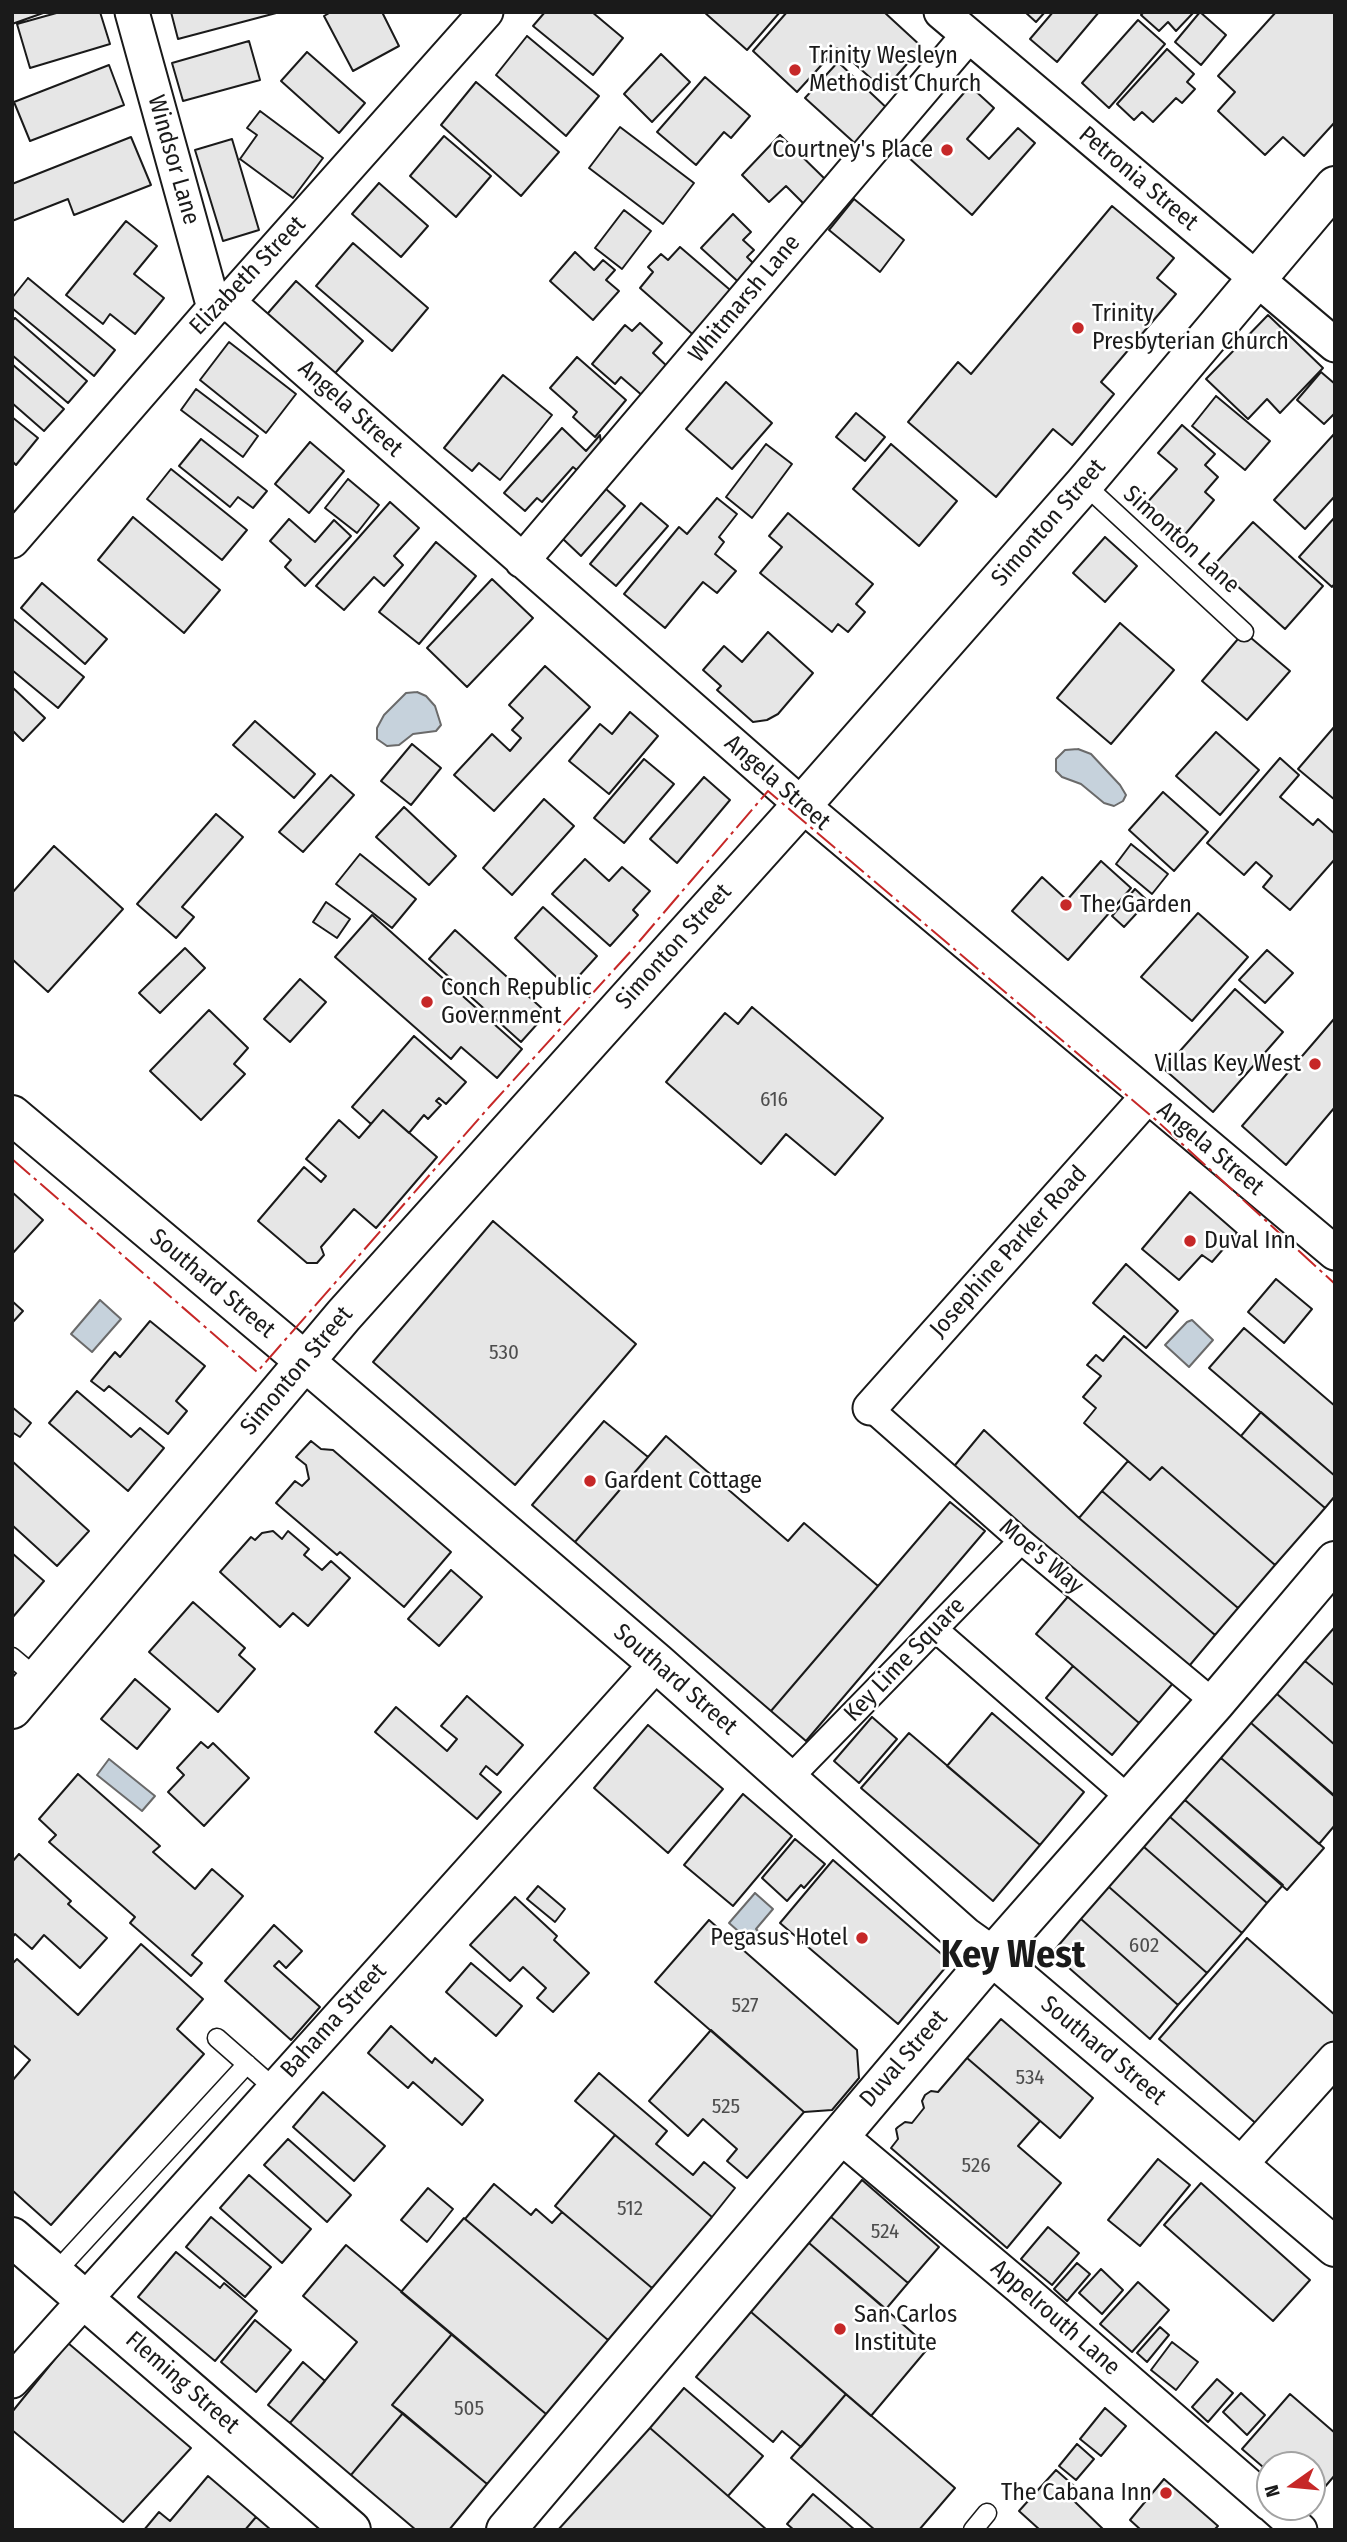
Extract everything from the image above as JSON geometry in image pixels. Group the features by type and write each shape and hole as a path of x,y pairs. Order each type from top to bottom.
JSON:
{"street":[{"name":"Windsor Lane","path":"132,12 221,305"},
{"name":"Elizabeth Street","path":"12,541 486,12"},
{"name":"Petronia Street","path":"941,12 1335,345"},
{"name":"Whitmarsh Lane","path":"522,561 968,36"},
{"name":"Simonton Street","path":"12,1709 25,1668 304,1362 802,805 1083,484 1335,186"},
{"name":"Angela Street","path":"221,305 522,561 802,805 1335,1253"},
{"name":"Josephine Parker Road","path":"870,1408 1148,1096"},
{"name":"Southard Street","path":"12,1115 657,1663 964,1936 992,1956 1335,2247"},
{"name":"Moe's Way","path":"870,1408 1021,1541 1214,1703"},
{"name":"Key Lime Square","path":"789,1779 1021,1541"},
{"name":"Duval Street","path":"506,2530 992,1956 1335,1561"},
{"path":"936,1630 1130,1799"},
{"name":"Bahama Street","path":"12,2381 657,1663"},
{"path":"1239,2166 1335,2059"},
{"name":"Appelrouth Lane","path":"839,2135 1256,2492"},
{"name":"Fleming Street","path":"12,2236 351,2530"}],"lane":[{"name":"Simonton Lane","path":"1083,484 1244,632"},
{"path":"217,2038 274,2088"},
{"path":"55,2273 247,2064"},
{"path":"973,2530 986,2513"}],"shaded area":[{"path":"417,692 426,696 435,706 441,725 436,731 413,734 399,745 387,746 377,739 377,728 384,715 406,693"},
{"path":"1078,749 1091,754 1120,785 1126,795 1123,801 1114,806 1104,803 1081,784 1062,777 1056,771 1056,759 1065,750"},
{"path":"100,1300 121,1319 92,1352 71,1334"},
{"path":"1192,1320 1213,1340 1189,1367 1165,1345"},
{"path":"109,1759 155,1796 142,1811 97,1775"},
{"path":"755,1893 773,1909 756,1929 762,1935 754,1945 729,1923"}],"building":[{"path":"12,12 46,12 12,24"},
{"path":"60,12 100,12 110,44 30,68 17,24"},
{"path":"171,12 280,12 178,39"},
{"path":"331,12 382,12 399,46 353,71 324,16"},
{"path":"545,12 592,12 623,38 593,75 533,26"},
{"path":"704,12 780,12 747,50"},
{"name":"Trinity Wesleyn Methodist Church","path":"787,12 884,12 922,47 884,90 837,48 797,92 753,51"},
{"path":"1025,12 1045,12 1036,22"},
{"path":"1053,12 1099,12 1057,62 1030,39"},
{"path":"1144,12 1193,13 1176,31 1168,22 1159,31 1141,15"},
{"path":"1200,12 1226,35 1201,65 1175,42"},
{"path":"1276,12 1335,12 1335,122 1304,156 1283,137 1265,155 1218,111 1235,92 1218,76"},
{"path":"1138,20 1165,44 1109,108 1082,83"},
{"path":"527,36 599,96 566,136 496,75"},
{"path":"249,41 260,80 183,101 172,63"},
{"path":"1167,49 1194,74 1187,82 1195,89 1182,103 1176,98 1153,122 1142,112 1134,120 1117,104"},
{"path":"307,52 365,103 339,133 281,81"},
{"path":"661,54 690,82 652,122 624,94"},
{"path":"838,62 891,112 859,147 805,98"},
{"path":"109,65 124,105 30,141 14,102"},
{"path":"705,77 750,116 731,138 724,132 696,165 657,132"},
{"path":"476,82 559,152 521,196 441,125"},
{"name":"Courtney's Place","path":"970,86 994,108 967,139 989,159 1018,128 1035,143 972,215 908,157"},
{"path":"260,111 323,158 293,198 240,159 257,135 247,128"},
{"path":"620,127 694,183 663,224 589,168"},
{"path":"780,135 827,181 804,204 786,186 769,202 742,175"},
{"path":"444,136 491,176 456,217 410,176"},
{"path":"131,137 151,185 74,215 68,199 12,221 12,184"},
{"path":"232,139 259,230 223,241 195,150"},
{"path":"379,183 428,226 401,257 352,214"},
{"path":"854,199 904,240 880,272 829,230"},
{"name":"Trinity Presbyterian Church","path":"1112,206 1174,258 1157,278 1176,294 1101,382 1114,394 1072,445 1053,429 996,497 908,422 958,362 971,374"},
{"path":"624,210 651,231 622,269 595,248"},
{"path":"733,214 751,232 743,240 754,250 747,257 760,270 744,287 701,248"},
{"path":"126,221 157,246 134,274 164,298 135,334 110,314 103,324 66,295"},
{"path":"353,243 428,308 392,351 316,286"},
{"path":"680,247 736,295 698,339 640,288 653,272 648,267 661,254 668,260"},
{"path":"575,252 594,270 603,260 615,270 606,280 619,291 593,320 550,281"},
{"path":"28,278 115,350 94,376 12,308 12,298"},
{"path":"296,281 363,341 330,379 262,320"},
{"path":"1268,315 1323,368 1280,413 1267,399 1248,419 1206,379"},
{"path":"15,318 87,381 68,403 12,355 12,321"},
{"path":"640,323 662,343 653,353 669,368 644,397 621,377 615,384 592,364 625,325 632,331"},
{"path":"229,342 296,394 266,433 200,380"},
{"path":"577,357 626,400 595,437 573,417 577,412 550,388"},
{"path":"12,364 64,409 44,431 12,403"},
{"path":"1321,372 1335,384 1335,413 1324,424 1297,400"},
{"path":"503,375 552,415 500,480 479,463 472,471 444,448"},
{"path":"726,382 772,423 732,469 686,429"},
{"path":"196,389 258,436 243,457 181,410"},
{"path":"1216,396 1270,441 1245,470 1192,426"},
{"path":"856,413 885,437 865,461 836,437"},
{"path":"12,417 38,438 16,465 12,461"},
{"path":"1182,425 1215,454 1205,465 1218,477 1205,492 1214,500 1182,538 1145,505 1177,469 1158,453"},
{"path":"562,428 586,451 600,435 602,453 583,475 573,467 542,502 537,498 525,511 504,493"},
{"path":"1335,433 1335,496 1305,529 1274,500"},
{"path":"201,439 267,491 253,508 238,497 230,507 179,466"},
{"path":"310,442 344,471 309,513 275,484"},
{"path":"766,444 792,464 752,518 726,497"},
{"path":"891,444 957,501 919,546 853,489"},
{"path":"171,469 247,530 222,560 147,499"},
{"path":"348,479 379,505 357,533 325,508"},
{"path":"606,489 625,506 581,556 563,539"},
{"path":"717,498 737,514 719,537 724,542 715,554 736,571 717,593 703,582 665,628 624,594 679,527 687,534"},
{"path":"390,502 419,528 394,556 403,565 384,586 374,577 344,610 316,586"},
{"path":"641,503 668,526 616,586 590,564"},
{"path":"788,513 873,584 856,604 865,612 848,632 838,624 832,632 760,573 782,547 769,536"},
{"path":"133,517 220,590 184,633 98,560"},
{"path":"1335,517 1335,583 1332,587 1299,557"},
{"path":"289,519 315,542 334,520 351,536 305,586 285,567 291,560 270,541"},
{"path":"1253,522 1323,586 1285,629 1214,565"},
{"path":"1105,537 1137,566 1105,602 1073,573"},
{"path":"436,542 476,576 419,644 379,612"},
{"path":"492,579 533,618 467,687 427,648"},
{"path":"42,583 107,639 85,664 21,608"},
{"path":"12,618 84,677 58,708 12,670"},
{"path":"1120,623 1174,670 1111,744 1057,698"},
{"path":"768,632 813,673 778,714 767,720 753,722 717,690 721,686 703,670 724,646 742,662"},
{"path":"1244,632 1290,671 1247,720 1202,681"},
{"path":"545,666 590,707 494,811 454,775 492,734 510,751 521,738 512,730 523,718 509,705"},
{"path":"12,687 45,718 23,741 12,730"},
{"path":"630,712 658,736 609,794 569,761 600,724 612,734"},
{"path":"255,721 315,774 294,798 233,745"},
{"path":"1335,726 1335,800 1298,769"},
{"path":"1216,732 1259,770 1220,815 1176,776"},
{"path":"412,744 441,768 411,805 381,781"},
{"path":"1280,758 1299,775 1280,797 1313,825 1318,819 1335,834 1335,859 1290,910 1263,887 1272,876 1256,862 1244,875 1207,843"},
{"path":"644,759 674,784 624,843 594,818"},
{"path":"331,775 354,795 303,852 279,832"},
{"path":"704,777 730,800 677,863 650,839"},
{"path":"1163,792 1208,832 1174,871 1129,830"},
{"path":"544,799 574,826 512,895 483,868"},
{"path":"404,807 456,856 429,885 376,837"},
{"path":"216,814 243,837 182,907 194,917 176,938 137,904"},
{"path":"1131,844 1168,874 1152,894 1116,864"},
{"path":"54,846 123,909 48,992 12,959 12,893"},
{"path":"360,854 416,899 392,928 336,884"},
{"path":"585,859 609,881 622,867 650,891 633,910 638,915 610,946 552,894"},
{"name":"The Garden","path":"1101,861 1131,888 1068,960 1012,911 1042,877 1067,900"},
{"path":"1135,889 1148,901 1124,927 1112,916"},
{"path":"326,902 350,919 337,938 313,922"},
{"path":"543,907 597,956 568,988 515,938"},
{"path":"1198,913 1248,957 1192,1021 1141,977"},
{"name":"Conch Republic Government","path":"372,915 522,1049 497,1078 461,1047 451,1059 335,957"},
{"path":"455,930 547,1013 521,1042 429,959"},
{"path":"185,948 205,968 160,1013 139,993"},
{"path":"1267,950 1293,973 1265,1003 1239,980"},
{"path":"300,979 326,1002 290,1042 264,1019"},
{"path":"1235,989 1283,1032 1213,1112 1164,1069"},
{"path":"752,1007 883,1118 835,1175 786,1134 761,1164 666,1082 725,1013 738,1024"},
{"path":"209,1010 248,1048 234,1064 245,1074 201,1120 150,1071"},
{"name":"Villas Key West","path":"1334,1019 1335,1107 1286,1165 1242,1126"},
{"path":"414,1036 466,1082 446,1104 439,1098 436,1101 441,1105 428,1119 424,1115 409,1133 383,1110 371,1124 352,1107"},
{"path":"383,1110 437,1157 376,1228 354,1209 321,1247 324,1255 317,1263 307,1263 258,1221 304,1167 321,1182 326,1176 306,1159 339,1120 359,1138"},
{"path":"12,1192 43,1220 12,1254"},
{"name":"Duval Inn","path":"1190,1192 1237,1233 1212,1262 1202,1255 1179,1280 1142,1249"},
{"path":"493,1221 636,1344 515,1485 373,1362"},
{"path":"1126,1264 1178,1311 1146,1348 1093,1303"},
{"path":"1276,1279 1312,1309 1284,1343 1248,1312"},
{"path":"12,1301 23,1311 12,1323"},
{"path":"150,1321 205,1366 176,1401 187,1411 168,1434 109,1386 104,1391 91,1381 115,1352 120,1357"},
{"path":"1244,1328 1335,1406 1335,1476 1209,1368"},
{"path":"1124,1336 1325,1508 1275,1565 1162,1467 1150,1480 1084,1423 1096,1408 1083,1397 1101,1376 1087,1365 1096,1355 1103,1361"},
{"path":"77,1391 131,1437 140,1428 164,1448 128,1491 49,1423"},
{"path":"12,1407 31,1423 20,1437 12,1432"},
{"path":"1261,1412 1335,1476 1335,1496 1325,1508 1241,1436"},
{"name":"Gardent Cottage","path":"604,1421 648,1457 575,1542 532,1505"},
{"path":"984,1430 1079,1518 1215,1635 1185,1671 951,1470"},
{"path":"666,1436 788,1541 804,1523 878,1586 771,1711 575,1542"},
{"path":"311,1441 321,1449 333,1450 451,1552 404,1607 340,1552 337,1555 276,1503 295,1481 302,1486 309,1479 306,1465 296,1457"},
{"path":"12,1461 89,1531 57,1566 12,1525"},
{"path":"1128,1461 1150,1480 1162,1467 1275,1565 1238,1608 1102,1491"},
{"path":"1102,1491 1238,1608 1215,1635 1079,1518"},
{"path":"950,1502 985,1531 806,1741 771,1711"},
{"path":"273,1531 282,1539 288,1531 309,1549 304,1555 322,1570 331,1561 350,1578 308,1626 293,1613 280,1627 220,1572 251,1537 255,1540 262,1533"},
{"path":"12,1553 44,1581 12,1618"},
{"path":"451,1570 482,1597 439,1646 408,1619"},
{"path":"1071,1593 1174,1682 1139,1723 1036,1634"},
{"path":"193,1602 245,1648 239,1655 255,1669 218,1712 149,1652"},
{"path":"1335,1629 1335,1686 1305,1661"},
{"path":"1305,1661 1335,1686 1335,1745 1277,1694"},
{"path":"1073,1666 1139,1723 1112,1755 1046,1698"},
{"path":"135,1679 170,1709 137,1749 101,1719"},
{"path":"1277,1694 1335,1745 1335,1796 1251,1723"},
{"path":"467,1696 523,1745 497,1775 486,1766 480,1774 501,1792 477,1819 375,1732 396,1707 447,1751 457,1739 441,1726"},
{"path":"992,1713 1084,1792 1040,1845 947,1766"},
{"path":"872,1717 897,1739 859,1783 834,1761"},
{"path":"1251,1723 1335,1797 1335,1825 1319,1844 1221,1758"},
{"path":"648,1725 723,1789 668,1853 594,1788"},
{"path":"909,1733 1040,1845 993,1901 861,1788"},
{"path":"201,1742 208,1748 213,1743 249,1778 204,1826 168,1792 184,1775 177,1768"},
{"path":"1221,1758 1324,1848 1287,1890 1185,1800"},
{"path":"78,1774 160,1846 153,1852 195,1889 212,1869 243,1896 192,1955 202,1963 191,1976 130,1923 135,1917 49,1842 56,1835 39,1819"},
{"path":"743,1794 792,1836 733,1906 684,1865"},
{"path":"1185,1800 1283,1885 1267,1903 1170,1817"},
{"path":"1170,1817 1267,1903 1242,1933 1144,1847"},
{"path":"795,1839 825,1864 804,1888 801,1885 787,1901 762,1878"},
{"path":"1144,1847 1242,1933 1207,1973 1109,1887"},
{"path":"19,1854 71,1901 68,1904 107,1938 80,1968 44,1935 32,1949 15,1934 12,1938 12,1862"},
{"name":"Pegasus Hotel","path":"833,1860 946,1958 945,1968 898,2024 780,1923"},
{"path":"538,1886 565,1909 555,1922 527,1899"},
{"path":"1109,1887 1207,1973 1178,2005 1081,1919"},
{"path":"515,1897 557,1936 554,1940 589,1973 553,2012 537,1998 546,1988 523,1967 510,1981 470,1945"},
{"path":"1081,1919 1178,2005 1150,2039 1052,1953"},
{"path":"709,1920 857,2050 859,2078 832,2110 804,2112 655,1982"},
{"path":"274,1925 302,1951 286,1968 279,1961 274,1966 320,2007 291,2040 225,1981"},
{"path":"1247,1938 1335,2015 1335,2040 1260,2127 1159,2039"},
{"path":"141,1944 203,1999 177,2029 204,2054 51,2225 12,2190 12,2081 30,2060 12,2044 12,1964 17,1959 78,2015"},
{"path":"471,1963 522,2006 496,2036 446,1992"},
{"path":"1001,2019 1093,2098 1060,2138 967,2058"},
{"path":"391,2026 432,2063 435,2058 483,2100 462,2125 413,2082 408,2088 368,2053"},
{"path":"711,2030 804,2112 747,2178 727,2161 737,2149 703,2119 688,2136 649,2101"},
{"path":"967,2058 1040,2121 1018,2146 1061,2183 1007,2248 891,2148 898,2139 896,2129 905,2122 912,2123 924,2108 922,2101 925,2095 931,2091 938,2092"},
{"path":"599,2073 667,2131 656,2144 693,2175 704,2162 735,2188 712,2217 575,2101"},
{"path":"323,2092 385,2146 354,2181 293,2127"},
{"path":"615,2135 712,2217 652,2288 555,2206"},
{"path":"288,2139 351,2195 327,2222 264,2165"},
{"path":"1158,2159 1190,2185 1140,2246 1108,2220"},
{"path":"249,2175 311,2229 282,2263 220,2208"},
{"path":"862,2180 939,2247 908,2283 831,2217"},
{"path":"1201,2183 1310,2280 1273,2321 1164,2225"},
{"path":"494,2184 531,2215 536,2209 552,2223 562,2212 652,2288 608,2340 465,2219"},
{"path":"428,2188 453,2209 427,2242 401,2220"},
{"path":"211,2217 271,2267 245,2297 186,2247"},
{"path":"831,2217 908,2283 886,2309 809,2243"},
{"path":"464,2218 608,2340 546,2414 401,2292"},
{"path":"1048,2227 1079,2253 1052,2285 1021,2259"},
{"name":"San Carlos Institute","path":"809,2243 929,2347 871,2416 751,2312"},
{"path":"346,2245 452,2334 392,2405 403,2413 351,2475 290,2423 357,2342 303,2296"},
{"path":"176,2252 220,2288 224,2283 257,2311 215,2361 138,2297"},
{"path":"1077,2263 1090,2274 1067,2301 1054,2289"},
{"path":"1101,2269 1123,2290 1102,2314 1079,2293"},
{"path":"1138,2282 1169,2310 1132,2352 1100,2324"},
{"path":"751,2312 846,2394 801,2447 782,2431 773,2442 696,2377"},
{"path":"255,2320 291,2350 256,2392 221,2362"},
{"path":"1160,2327 1169,2335 1147,2362 1137,2353"},
{"path":"452,2334 546,2414 487,2484 392,2405"},
{"path":"1172,2342 1198,2362 1176,2390 1151,2370"},
{"path":"68,2343 191,2448 123,2522 12,2430 12,2412"},
{"path":"303,2362 325,2381 290,2423 268,2405"},
{"path":"1217,2379 1233,2393 1208,2422 1192,2407"},
{"path":"684,2388 763,2456 728,2496 650,2428"},
{"path":"1241,2393 1265,2415 1247,2435 1223,2412"},
{"path":"846,2394 955,2488 919,2530 875,2530 791,2458"},
{"path":"1290,2394 1335,2433 1335,2475 1326,2486 1326,2451 1256,2451 1256,2461 1242,2449"},
{"path":"1105,2408 1126,2426 1101,2456 1080,2439"},
{"path":"403,2413 487,2484 449,2530 416,2530 351,2475"},
{"path":"650,2428 767,2530 558,2530"},
{"path":"1077,2444 1094,2459 1076,2480 1059,2466"},
{"path":"1056,2470 1081,2492 1074,2501 1104,2530 1040,2530 1019,2511"},
{"path":"208,2476 256,2517 245,2530 144,2530 159,2512 170,2521"},
{"name":"The Cabana Inn","path":"1164,2479 1218,2526 1214,2530 1141,2530 1130,2520"},
{"path":"813,2494 855,2530 794,2530 787,2524"},
{"path":"256,2517 271,2530 245,2530"}],"power":[{"path":"12,1159 257,1372 490,1106 631,951 768,791 1156,1120 1335,1284"}],"place":[{"name":"Trinity Wesleyn Methodist Church","path":"795,70"},
{"name":"Courtney's Place","path":"947,150"},
{"name":"Trinity Presbyterian Church","path":"1078,328"},
{"name":"The Garden","path":"1066,905"},
{"name":"Conch Republic Government","path":"427,1002"},
{"name":"Villas Key West","path":"1315,1064"},
{"name":"Duval Inn","path":"1190,1241"},
{"name":"Gardent Cottage","path":"590,1481"},
{"name":"Pegasus Hotel","path":"862,1938"},
{"name":"San Carlos Institute","path":"840,2329"},
{"name":"The Cabana Inn","path":"1166,2493"}],"district":[{"name":"Key West","path":"1013,1956"}]}
